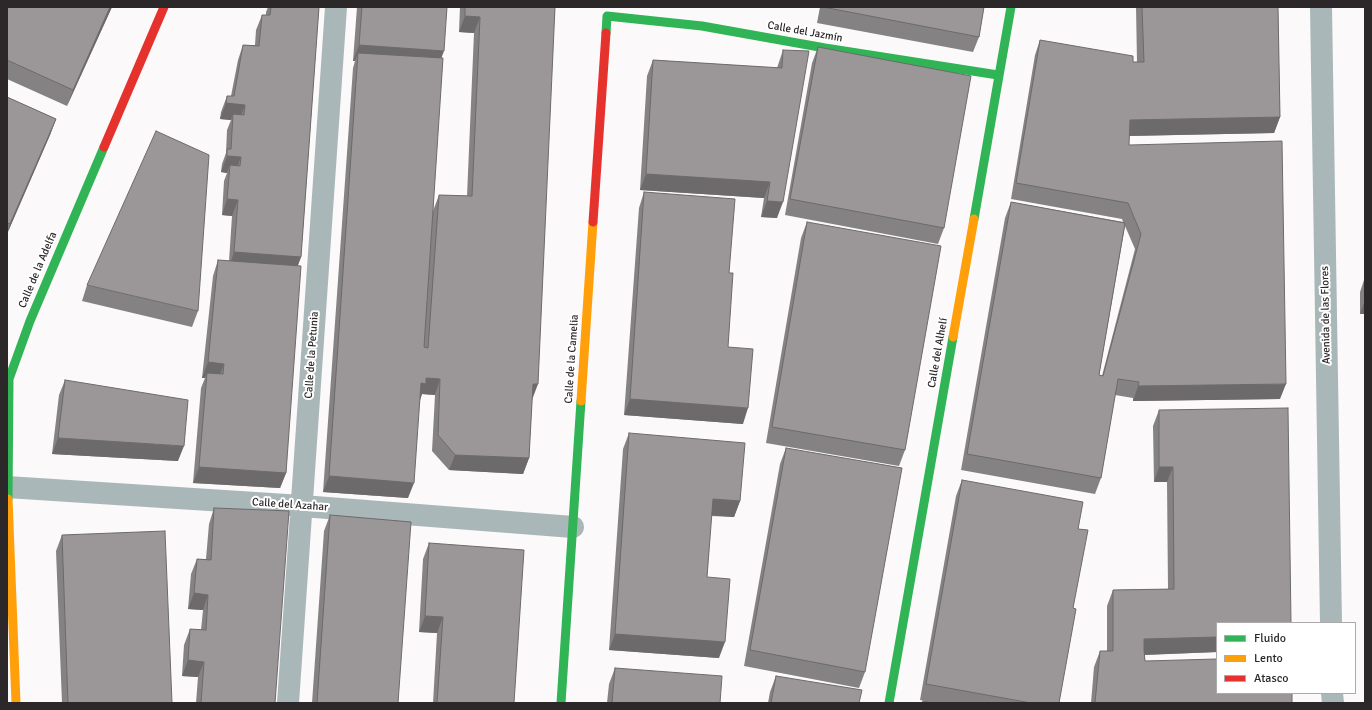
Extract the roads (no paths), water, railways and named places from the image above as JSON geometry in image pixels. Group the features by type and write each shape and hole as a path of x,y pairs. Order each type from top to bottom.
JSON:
{"street":[{"name":"Calle de la Adelfa","path":"16,703 7,487 8,379 30,321 164,7"},
{"name":"Calle de la Petunia","path":"288,703 336,7"},
{"name":"Calle del Alhelí","path":"889,703 1011,7"},
{"name":"Avenida de las Flores","path":"1321,7 1331,622"},
{"name":"Calle del Jazmín","path":"607,16 702,26 825,48 998,75"},
{"name":"Calle de la Camelia","path":"561,703 607,16"},
{"name":"Calle del Azahar","path":"7,487 302,506 572,527"}]}
